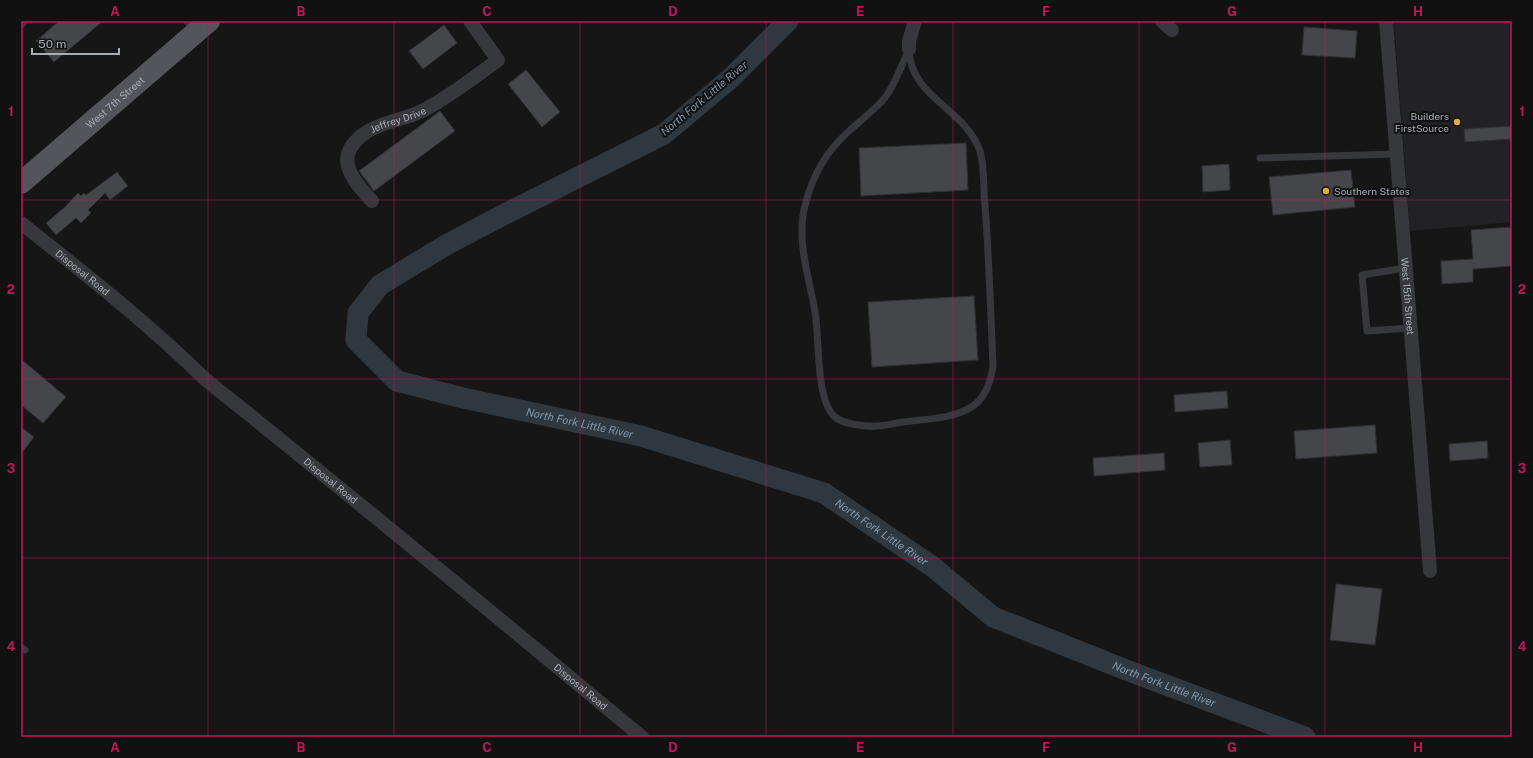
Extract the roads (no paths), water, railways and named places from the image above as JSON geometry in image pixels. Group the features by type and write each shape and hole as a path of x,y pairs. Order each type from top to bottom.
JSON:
{"main road":[{"name":"West 7th Street","path":"21,183 197,25"}],"street":[{"name":"Jeffrey Drive","path":"372,201 360,187 349,169 348,157 350,149 355,141 362,135 378,126 415,114 435,104 498,60 470,21"},
{"path":"909,49 909,41 915,21"},
{"name":"West 15th Street","path":"1386,21 1430,571"},
{"name":"Disposal Road","path":"21,223 89,276 186,360 206,380 340,486 642,737"}],"lane":[{"path":"21,24 25,21"},
{"path":"909,49 910,66 918,81 929,94 957,117 975,140 982,157 988,256 992,372 989,385 984,393 979,400 965,410 940,417 875,426 855,424 837,418 831,412 824,396 821,379 816,312 803,250 804,212 812,184 820,167 830,152 846,134 883,100 891,90 909,49"},
{"path":"1260,158 1396,154"},
{"path":"1405,268 1362,275 1367,331 1410,328"}],"waterway":[{"name":"North Fork Little River","path":"788,21 731,78 664,134 446,245 380,285 358,313 356,340 397,381 463,398 641,436 824,493 933,567 993,617 1126,670 1305,737"}],"place":[{"name":"Builders FirstSource","path":"1457,122"},
{"name":"Southern States","path":"1326,191"}]}
